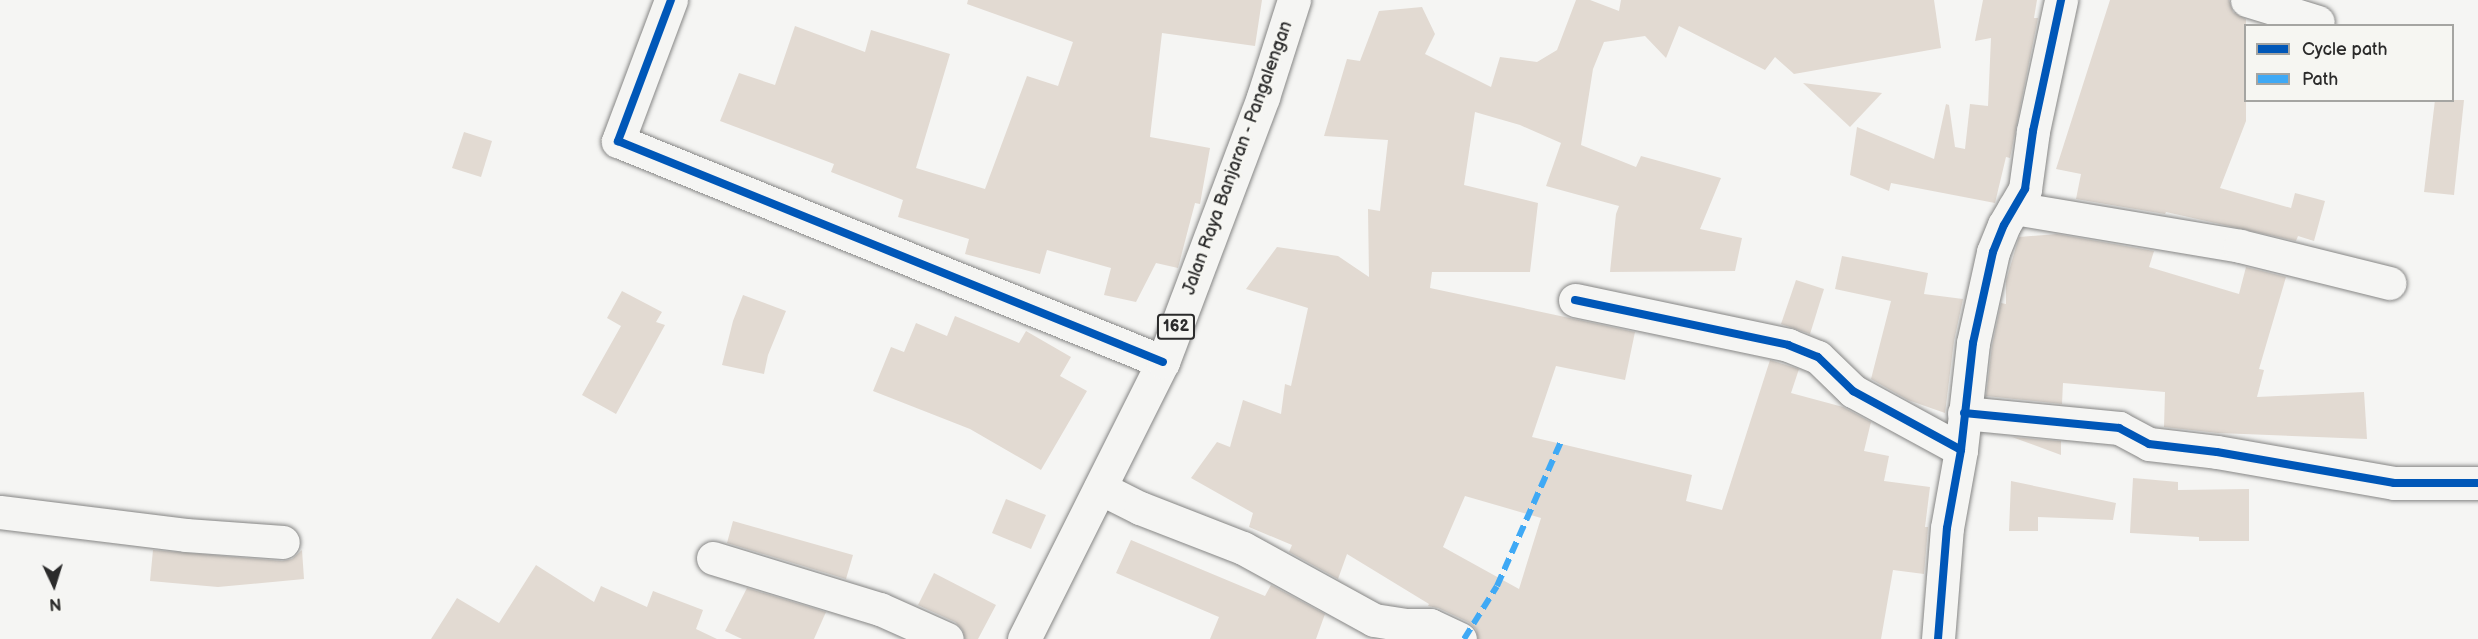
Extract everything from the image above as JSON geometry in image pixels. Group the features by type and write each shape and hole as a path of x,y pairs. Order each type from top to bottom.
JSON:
{"street":[{"path":"671,0 618,141 1163,362"},
{"name":"Jalan Raya Banjaran - Pangalengan","path":"1024,639 1163,362 1263,97 1294,0"},
{"path":"1938,639 1947,528 1961,450 1973,343 1993,252 2025,189 2033,132 2061,0"},
{"path":"2247,0 2318,22"},
{"path":"2014,208 2240,246 2390,283"},
{"path":"1575,300 1788,345 1818,357 1853,391 1961,450"},
{"path":"1964,413 2119,428 2149,444 2217,452 2394,483 2478,483"},
{"path":"1100,489 1140,508 1243,548 1374,620 1405,625 1430,625 1460,639"},
{"path":"0,512 186,535 283,543"},
{"path":"713,558 880,609 947,639"}],"building":[{"path":"968,0 1262,0 1255,46 1162,33 1150,137 1210,148 1200,204 1195,203 1178,268 1156,263 1136,302 1104,295 1111,268 1047,250 1040,274 965,254 969,239 898,217 903,200 831,172 834,164 720,121 739,73 775,85 795,26 865,52 871,30 950,54 916,168 985,189 1027,76 1058,86 1073,42 967,4"},
{"path":"1576,0 1590,0 1619,11 1621,0 1934,0 1941,48 1794,74 1775,57 1765,70 1679,26 1666,58 1645,36 1604,42 1593,69 1581,145 1636,167 1641,156 1721,178 1700,229 1742,238 1735,271 1610,272 1616,214 1619,206 1546,186 1561,143 1520,125 1475,112 1464,185 1538,203 1530,272 1432,272 1430,288 1635,332 1625,380 1556,366 1532,437 1692,475 1686,501 1722,510 1770,360 1799,369 1791,393 1843,407 1871,422 1864,451 1889,456 1884,481 1930,487 1925,527 1928,527 1924,574 1893,570 1881,639 1478,639 1476,629 1468,622 1438,608 1428,606 1429,604 1347,554 1338,579 1289,552 1292,545 1249,527 1253,513 1191,478 1217,442 1230,447 1243,400 1281,414 1285,384 1291,386 1308,308 1246,289 1277,247 1338,256 1369,277 1368,209 1380,211 1388,140 1324,136 1347,59 1360,61 1379,11 1422,7 1435,34 1425,54 1491,87 1500,57 1537,62 1557,50","holes":["1465,496 1541,518 1519,589 1443,547"]},
{"path":"1983,0 2037,0 2034,18 2038,18 2010,158 2006,157 1995,203 1891,183 1889,191 1850,175 1857,127 1934,159 1946,104 1949,105 1955,147 1965,149 1970,104 1988,106 1991,38 1975,41"},
{"path":"2110,0 2229,0 2233,12 2246,19 2246,24 2244,24 2244,102 2246,102 2246,121 2220,188 2291,208 2295,193 2325,201 2314,241 2298,236 2296,241 2166,212 2165,214 2076,199 2081,174 2056,169"},
{"path":"1803,83 1882,93 1850,127"},
{"path":"2464,100 2454,195 2424,192 2435,102"},
{"path":"464,132 492,141 481,177 452,168"},
{"path":"2057,234 2154,251 2149,267 2239,294 2246,267 2286,277 2259,369 2264,370 2257,397 2364,392 2367,439 2218,433 2164,427 2165,392 2063,383 2062,404 1986,396 1992,346 2001,303 2006,304 2006,281 2019,237"},
{"path":"1842,256 1928,273 1924,294 1963,299 1954,341 1945,413 1908,400 1871,379 1891,301 1835,289"},
{"path":"1796,280 1824,289 1810,334 1781,324"},
{"path":"622,291 662,312 656,322 665,325 616,414 582,395 621,326 607,318"},
{"path":"743,295 786,311 768,355 764,374 722,365 733,321"},
{"path":"955,316 1019,343 1026,331 1071,357 1060,376 1087,391 1041,470 970,429 873,391 891,347 904,352 916,323 947,336"},
{"path":"2012,437 2061,441 2061,455"},
{"path":"2133,478 2178,482 2178,490 2249,489 2249,541 2199,541 2199,537 2130,533"},
{"path":"2011,481 2116,503 2113,520 2038,517 2038,531 2009,531"},
{"path":"1006,499 1046,515 1031,549 992,533"},
{"path":"733,521 853,555 846,579 727,543"},
{"path":"1131,540 1265,596 1271,585 1325,614 1316,639 1210,639 1219,617 1116,573"},
{"path":"153,550 282,561 292,559 302,550 304,579 218,587 150,581"},
{"path":"536,565 594,602 601,586 647,607 653,591 703,610 696,629 717,639 431,639 457,598 499,623"},
{"path":"934,573 996,605 978,639 965,639 962,629 955,622 918,605"},
{"path":"747,588 826,612 814,639 742,639 725,631"}],"marked path":[{"path":"1464,639 1497,586 1562,439"}],"cycle path":[{"path":"671,0 618,141 1163,362"},
{"path":"1938,639 1947,528 1961,450 1973,343 1993,252 2004,225 2025,189 2033,131 2061,0"},
{"path":"1575,300 1788,345 1818,357 1853,391 1961,450"},
{"path":"1964,413 2119,428 2149,444 2217,452 2394,483 2478,483"}]}
